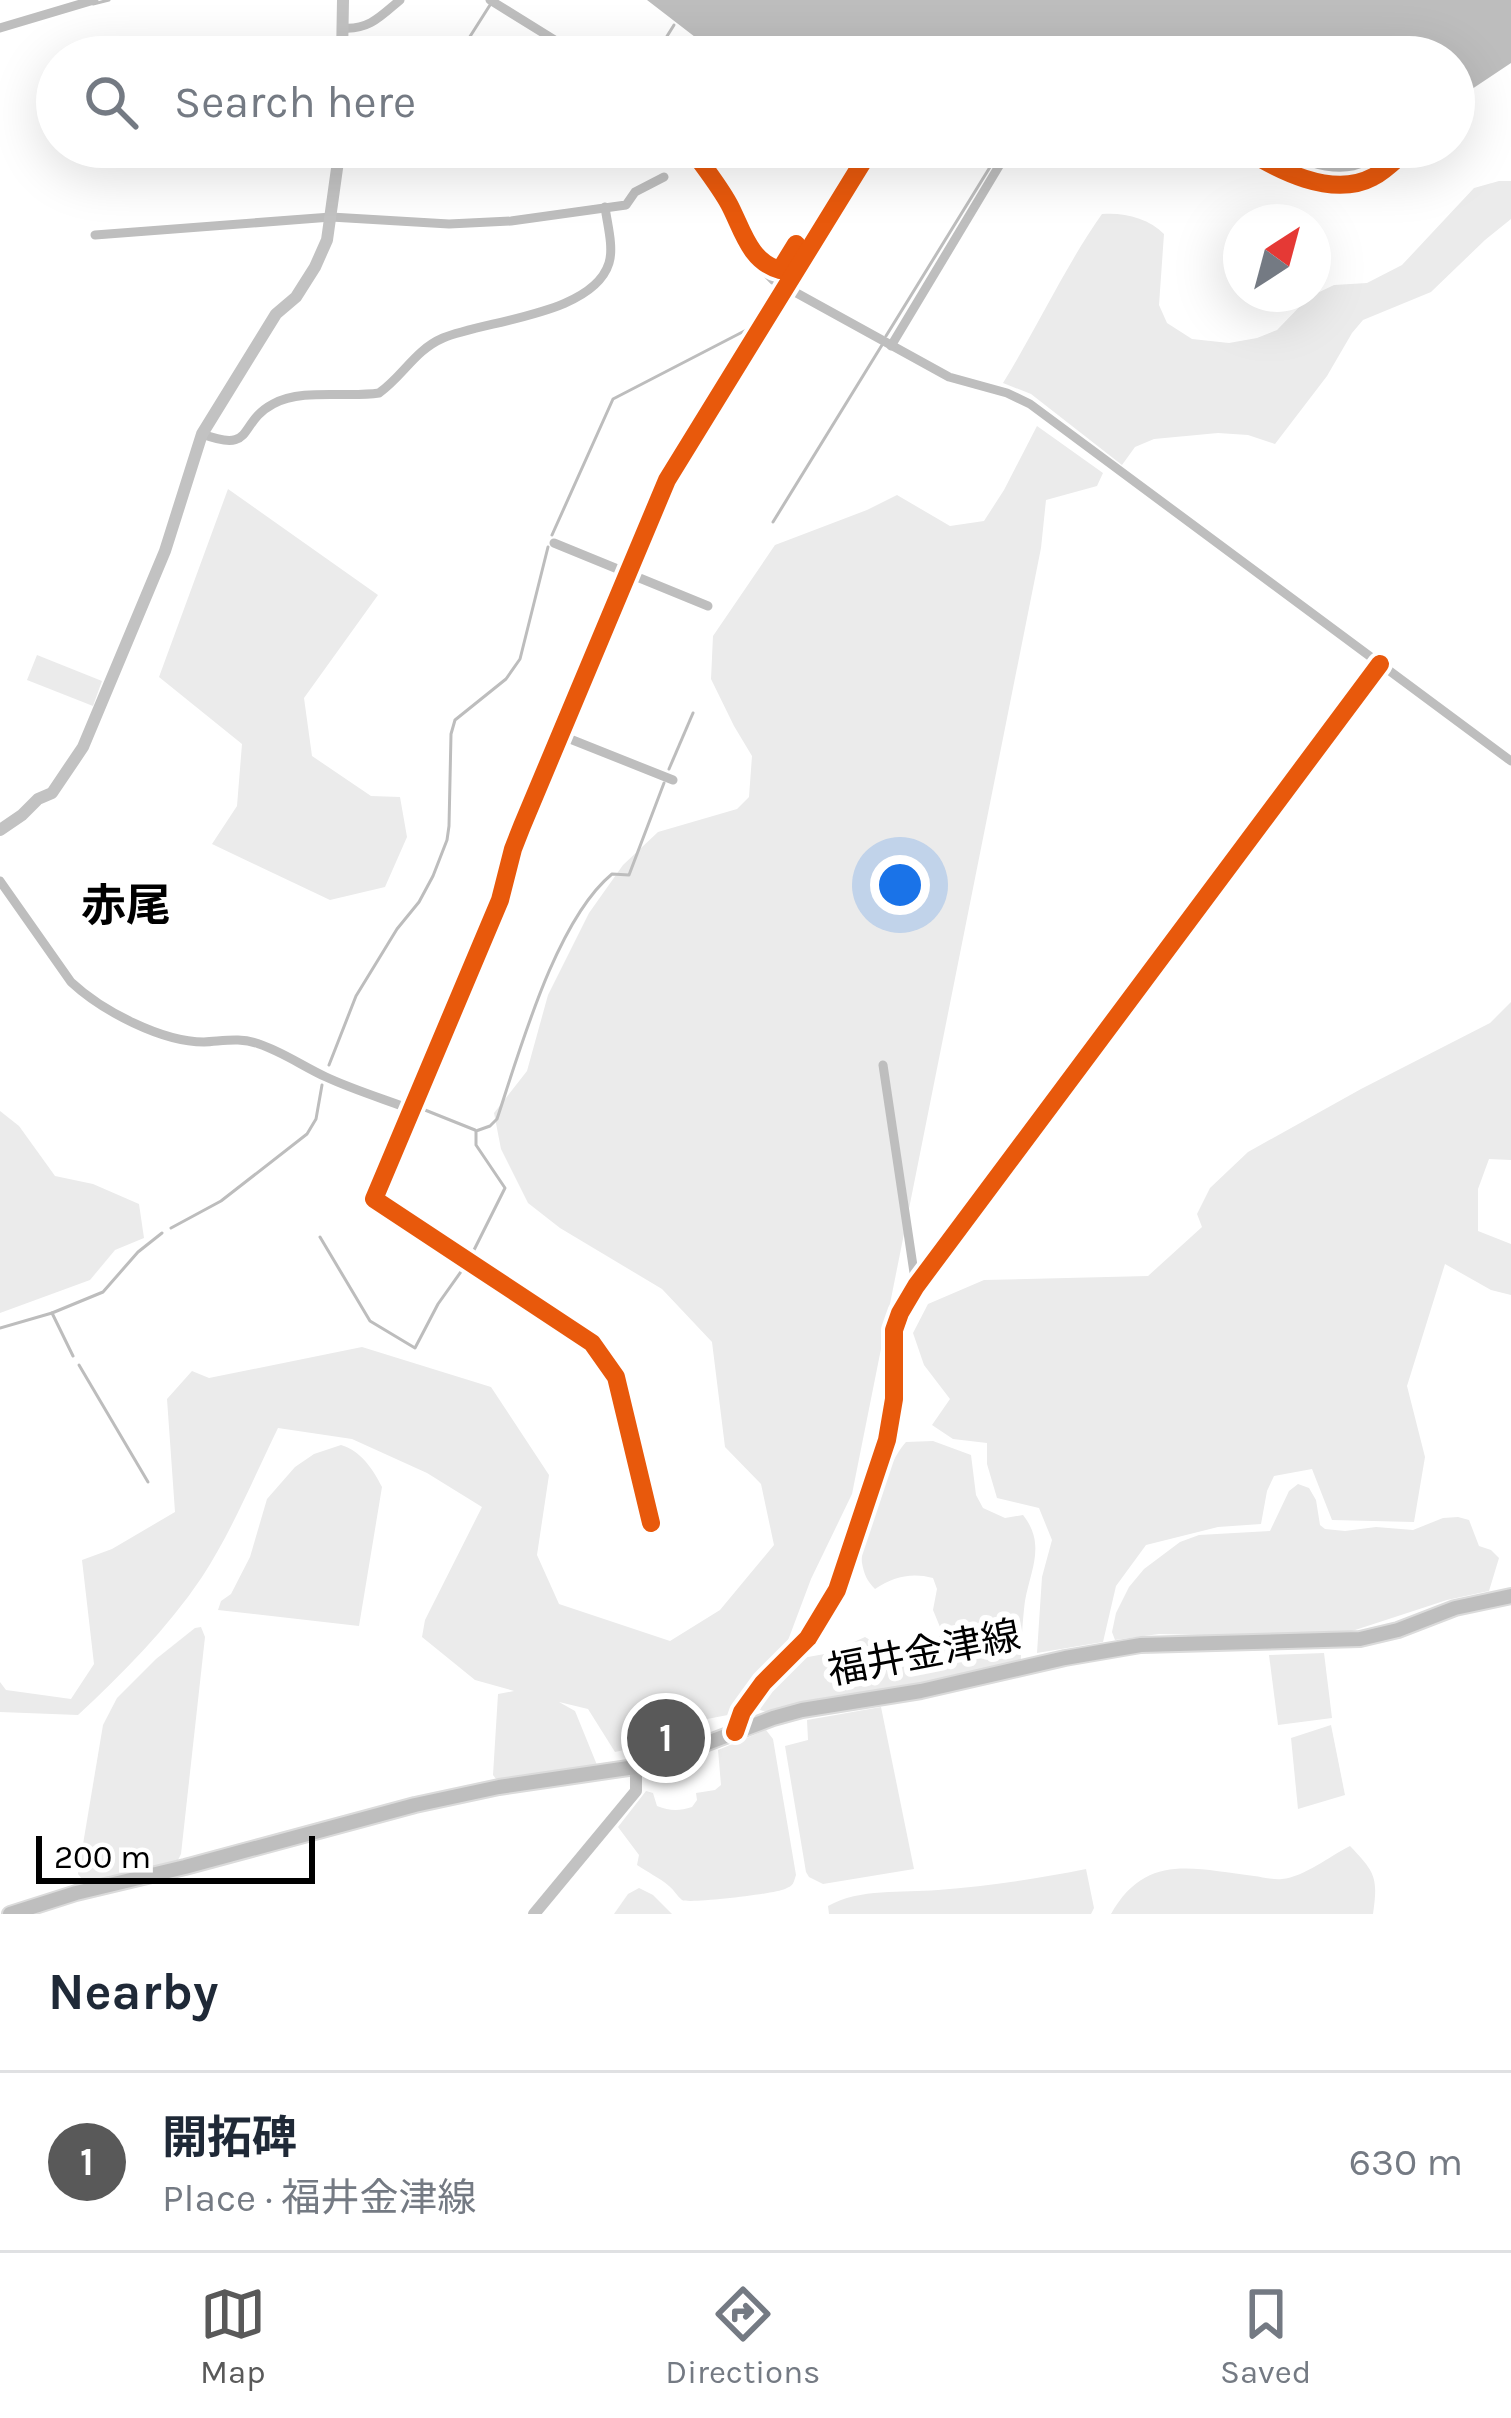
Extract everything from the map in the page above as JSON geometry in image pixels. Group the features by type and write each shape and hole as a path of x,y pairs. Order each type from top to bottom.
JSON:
{"main road":[{"name":"福井金津線","path":"10,1914 415,1805 652,1764 802,1710 921,1691 1141,1645 1360,1640 1511,1595"}],"street":[{"path":"0,28 94,0"},
{"path":"343,0 343,36"},
{"path":"344,28 365,28 400,0"},
{"path":"490,0 548,36"},
{"path":"0,830 52,793 83,747 165,551 202,434 276,314 296,297 315,268 327,240 337,168"},
{"path":"698,168 722,201 740,245 773,280 949,377 1030,404 1511,761"},
{"path":"651,1523 616,1377 592,1343 374,1198 500,900 513,849 667,480 862,168"},
{"path":"891,346 999,168"},
{"path":"95,235 331,217 449,224 511,221 626,205 635,191 664,177"},
{"path":"202,434 227,443 236,441 262,412 289,398 379,393 422,349 444,338 513,320 580,295 609,266 605,207"},
{"path":"554,543 709,606"},
{"path":"735,1732 742,1712 808,1638 837,1590 887,1440 894,1399 894,1330 916,1286 1380,664"},
{"path":"560,735 673,779"},
{"path":"0,880 71,982 106,1007 167,1038 257,1043 328,1078 413,1110"},
{"path":"883,1065 916,1286"},
{"path":"534,1914 636,1791 636,1768"}],"shaded area":[{"path":"647,0 1511,0 1511,63 1475,87 1475,36 694,36"},
{"path":"1290,168 1366,168 1331,180"},
{"path":"1511,181 1511,219 1431,292 1363,320 1275,444 1248,435 1218,433 1154,439 1135,447 1122,465 1031,394 1003,383 1102,214 1135,217 1164,234 1159,305 1167,323 1192,339 1229,343 1277,330 1294,312 1331,312 1331,286 1367,283 1402,265 1474,188"},
{"path":"1037,426 1103,473 1097,486 1046,500 1041,548 852,1494 787,1643 733,1714 676,1725 646,1745 615,1752 588,1709 559,1702 575,1711 597,1765 496,1779 498,1694 514,1691 475,1680 422,1637 425,1620 482,1507 427,1473 352,1439 278,1428 202,1577 128,1667 78,1715 0,1712 0,1682 6,1690 71,1699 94,1664 82,1560 112,1549 175,1512 167,1399 192,1371 209,1378 362,1347 491,1387 549,1475 537,1555 559,1604 670,1641 720,1610 774,1545 761,1484 725,1447 712,1342 662,1289 560,1228 528,1203 501,1149 494,1113 527,1071 548,995 589,913 623,865 658,832 737,809 749,797 752,756 711,679 713,636 775,545 897,495 950,526 984,521"},
{"path":"228,489 378,595 304,698 312,756 371,796 400,797 407,837 385,887 330,900 212,844 237,806 242,744 159,677"},
{"path":"37,655 102,681 93,706 27,680"},
{"path":"1511,1002 1511,1160 1489,1159 1478,1189 1478,1231 1511,1244 1511,1295 1491,1290 1445,1264 1407,1386 1425,1457 1414,1522 1332,1520 1312,1469 1274,1476 1261,1524 1218,1527 1146,1545 1116,1586 1103,1642 1037,1653 1042,1577 1052,1540 1039,1508 997,1498 987,1464 987,1443 953,1439 932,1425 950,1399 924,1365 913,1333 928,1304 984,1280 1148,1276 1202,1227 1197,1214 1210,1188 1248,1152 1490,1023"},
{"path":"0,1111 19,1126 55,1176 93,1184 139,1204 144,1238 115,1250 90,1280 0,1313"},
{"path":"933,1441 971,1455 976,1495 983,1508 1005,1518 1023,1515 1034,1536 1021,1661 923,1685 760,1710 767,1689 797,1659 830,1653 865,1637 906,1661 938,1646 933,1578 902,1577 875,1589 862,1563 870,1518 899,1452 906,1442"},
{"path":"341,1445 366,1462 382,1487 359,1626 218,1610 250,1557 267,1499 295,1467"},
{"path":"1298,1484 1309,1488 1325,1529 1413,1530 1443,1518 1469,1520 1479,1546 1499,1558 1489,1591 1346,1633 1159,1634 1115,1640 1116,1613 1144,1569 1180,1542 1199,1535 1270,1531 1289,1491"},
{"path":"201,1627 205,1637 181,1854 178,1860 91,1883 82,1879 78,1874 103,1725 117,1698 156,1659"},
{"path":"1324,1653 1332,1718 1278,1725 1269,1655"},
{"path":"881,1707 914,1869 823,1884 806,1872 785,1746 808,1740 807,1720"},
{"path":"1331,1725 1345,1795 1298,1809 1291,1738"},
{"path":"766,1730 773,1739 794,1882 765,1893 682,1900 637,1865 639,1855 618,1827 646,1791 653,1793 662,1808 692,1807 696,1793 721,1785 718,1750"},
{"path":"1350,1846 1373,1877 1373,1914 1111,1914 1125,1894 1156,1873 1192,1869 1282,1879"},
{"path":"1086,1869 1094,1908 1091,1914 829,1914 828,1906 867,1894 975,1886"},
{"path":"639,1888 672,1914 614,1914 628,1894"}],"waterway":[{"path":"93,4 109,0"},
{"path":"470,36 490,5"},
{"path":"667,36 674,25"},
{"path":"783,278 849,168"},
{"path":"886,336 989,168"},
{"path":"552,535 613,399 756,325 774,294"},
{"path":"773,522 882,345"},
{"path":"329,1065 356,996 433,876 449,826 455,720 506,679 520,659 548,547"},
{"path":"669,769 693,713"},
{"path":"471,1256 505,1188 476,1145 476,1131 497,1119 542,988 574,922 612,874 629,875 664,783"},
{"path":"171,1228 221,1201 307,1134 316,1119 322,1085"},
{"path":"420,1108 475,1130"},
{"path":"52,1313 103,1292 162,1233"},
{"path":"320,1237 370,1321 415,1348 465,1266"},
{"path":"0,1328 52,1313 73,1356"},
{"path":"79,1365 148,1482"}],"cycle path":[{"path":"705,168 761,260 780,270 796,244"},
{"path":"651,1523 616,1377 592,1343 374,1199 500,900 522,826 667,480 859,168"},
{"path":"1280,168 1305,179 1340,185 1357,183 1386,168"},
{"path":"735,1732 742,1712 763,1683 808,1638 837,1590 887,1440 894,1399 894,1330 916,1286 1380,664"}],"place":[{"name":"開拓碑","path":"666,1738"}],"district":[{"name":"赤尾","path":"126,906"}]}
